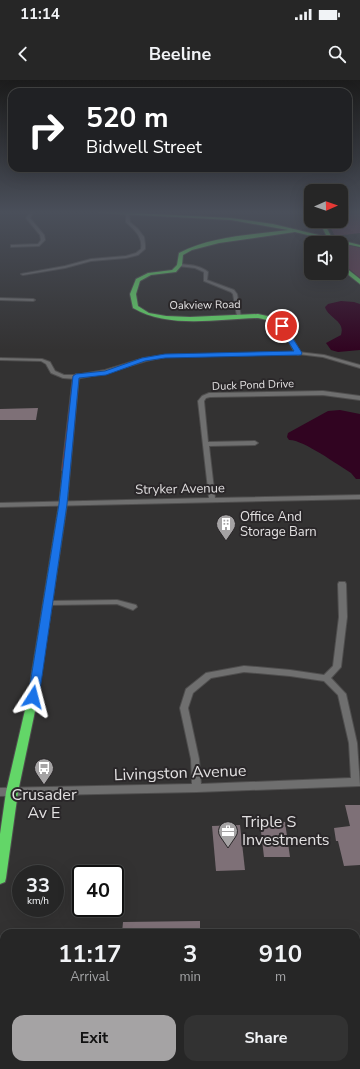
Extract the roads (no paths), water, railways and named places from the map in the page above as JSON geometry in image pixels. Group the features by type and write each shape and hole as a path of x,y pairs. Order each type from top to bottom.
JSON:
{"street":[{"path":"23,274 65,267 91,260 118,258"},
{"path":"179,258 179,265 202,269 206,272 206,280 208,282 233,291 235,294 239,316"},
{"name":"Oakview Road","path":"179,265 174,271 150,274 138,280 135,283 131,300 134,308 146,315 168,318 239,316 261,316 270,318 282,326 298,353"},
{"path":"348,272 360,282"},
{"path":"0,299 33,300"},
{"path":"0,359 39,359 48,363 50,370 54,374 65,376 106,373 144,360 165,356 298,353 324,356 360,367"},
{"path":"0,878 12,792 33,697 63,504 76,376"},
{"name":"Duck Pond Drive","path":"212,500 201,401 204,398 209,395 323,393 360,398"},
{"path":"206,444 255,443"},
{"name":"Stryker Avenue","path":"0,505 360,497"},
{"path":"326,678 337,667 343,616 342,584"},
{"path":"48,603 117,602 133,607"},
{"path":"197,788 194,759 184,708 188,691 209,675 244,669 326,678 342,694 353,743 358,782"},
{"name":"Livingston Avenue","path":"0,792 197,788 358,782"}],"place":[{"name":"Office And Storage Barn","path":"226,541"},
{"name":"Crusader Av E","path":"44,785"},
{"name":"Triple S Investments","path":"228,848"}]}
